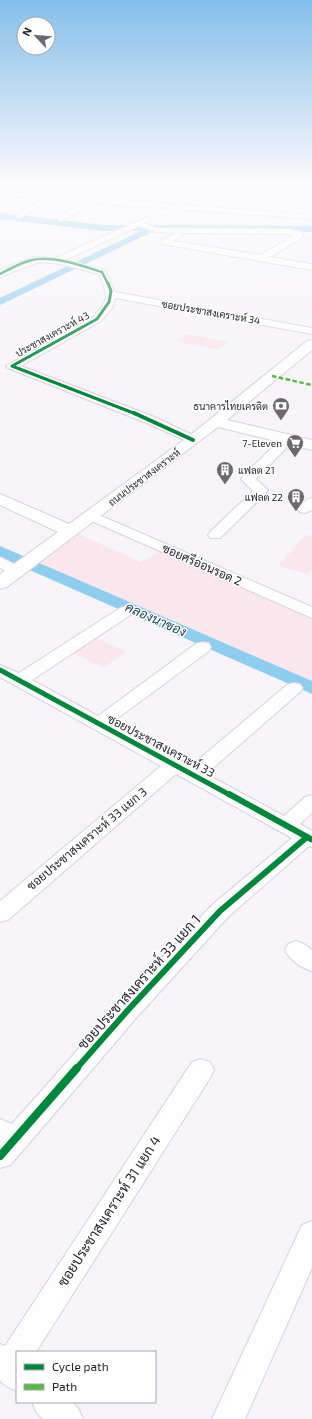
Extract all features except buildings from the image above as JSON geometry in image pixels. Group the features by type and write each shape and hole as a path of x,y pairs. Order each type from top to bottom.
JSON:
{"street":[{"path":"55,261 83,248"},
{"path":"203,248 312,267"},
{"path":"262,258 278,248"},
{"path":"0,274 24,263 39,259 55,261 102,272 107,279 111,294"},
{"name":"ซอยประชาสงเคราะห์ 34","path":"111,294 312,331"},
{"name":"ประชาสงเคราะห์ 43","path":"111,294 111,300 107,309 97,319 12,366 154,421 193,440"},
{"name":"ถนนประชาสงเคราะห์","path":"0,583 38,557 193,440 312,344"},
{"path":"215,422 312,445"},
{"path":"216,535 261,490 248,479 288,439"},
{"path":"0,499 71,531"},
{"name":"ซอยศรีอ่อนรอด 2","path":"92,516 312,613"},
{"path":"0,562 18,571"},
{"path":"7,676 126,611"},
{"path":"98,724 203,647"},
{"name":"ซอยประชาสงเคราะห์ 33","path":"7,676 310,838"},
{"path":"193,775 294,688"},
{"name":"ซอยประชาสงเคราะห์ 33 แยก 3","path":"0,914 105,823 175,765"},
{"path":"286,825 312,802"},
{"name":"ซอยประชาสงเคราะห์ 33 แยก 1","path":"5,1142 220,911 310,838"},
{"name":"ซอยประชาสงเคราะห์ 31 แยก 4","path":"19,1351 201,1070"},
{"path":"228,1419 312,1235"},
{"path":"49,1403 67,1419"}],"shaded area":[{"path":"187,334 229,342 218,350 176,341"},
{"path":"78,534 141,562 163,550 312,616 312,684 245,653 37,564"},
{"path":"306,535 312,536 312,569 308,574 278,566"},
{"path":"92,636 126,652 103,668 69,651"}],"waterway":[{"name":"คลองนาซอง","path":"0,302 112,248"},
{"name":"คลองนาซอง","path":"0,551 312,688"}],"marked path":[{"path":"272,376 312,385"}],"cycle path":[{"path":"0,274 23,263 38,259 61,261 102,272 111,291 111,297 107,308 103,313 97,319 12,366 153,421 193,440"},
{"path":"0,670 311,839"},
{"path":"0,1156 128,1010 220,911 307,837"}],"place":[{"name":"ธนาคารไทยเครดิต","path":"281,421"},
{"name":"7-Eleven","path":"295,458"},
{"name":"แฟลต 21","path":"225,485"},
{"name":"แฟลต 22","path":"296,512"}]}
